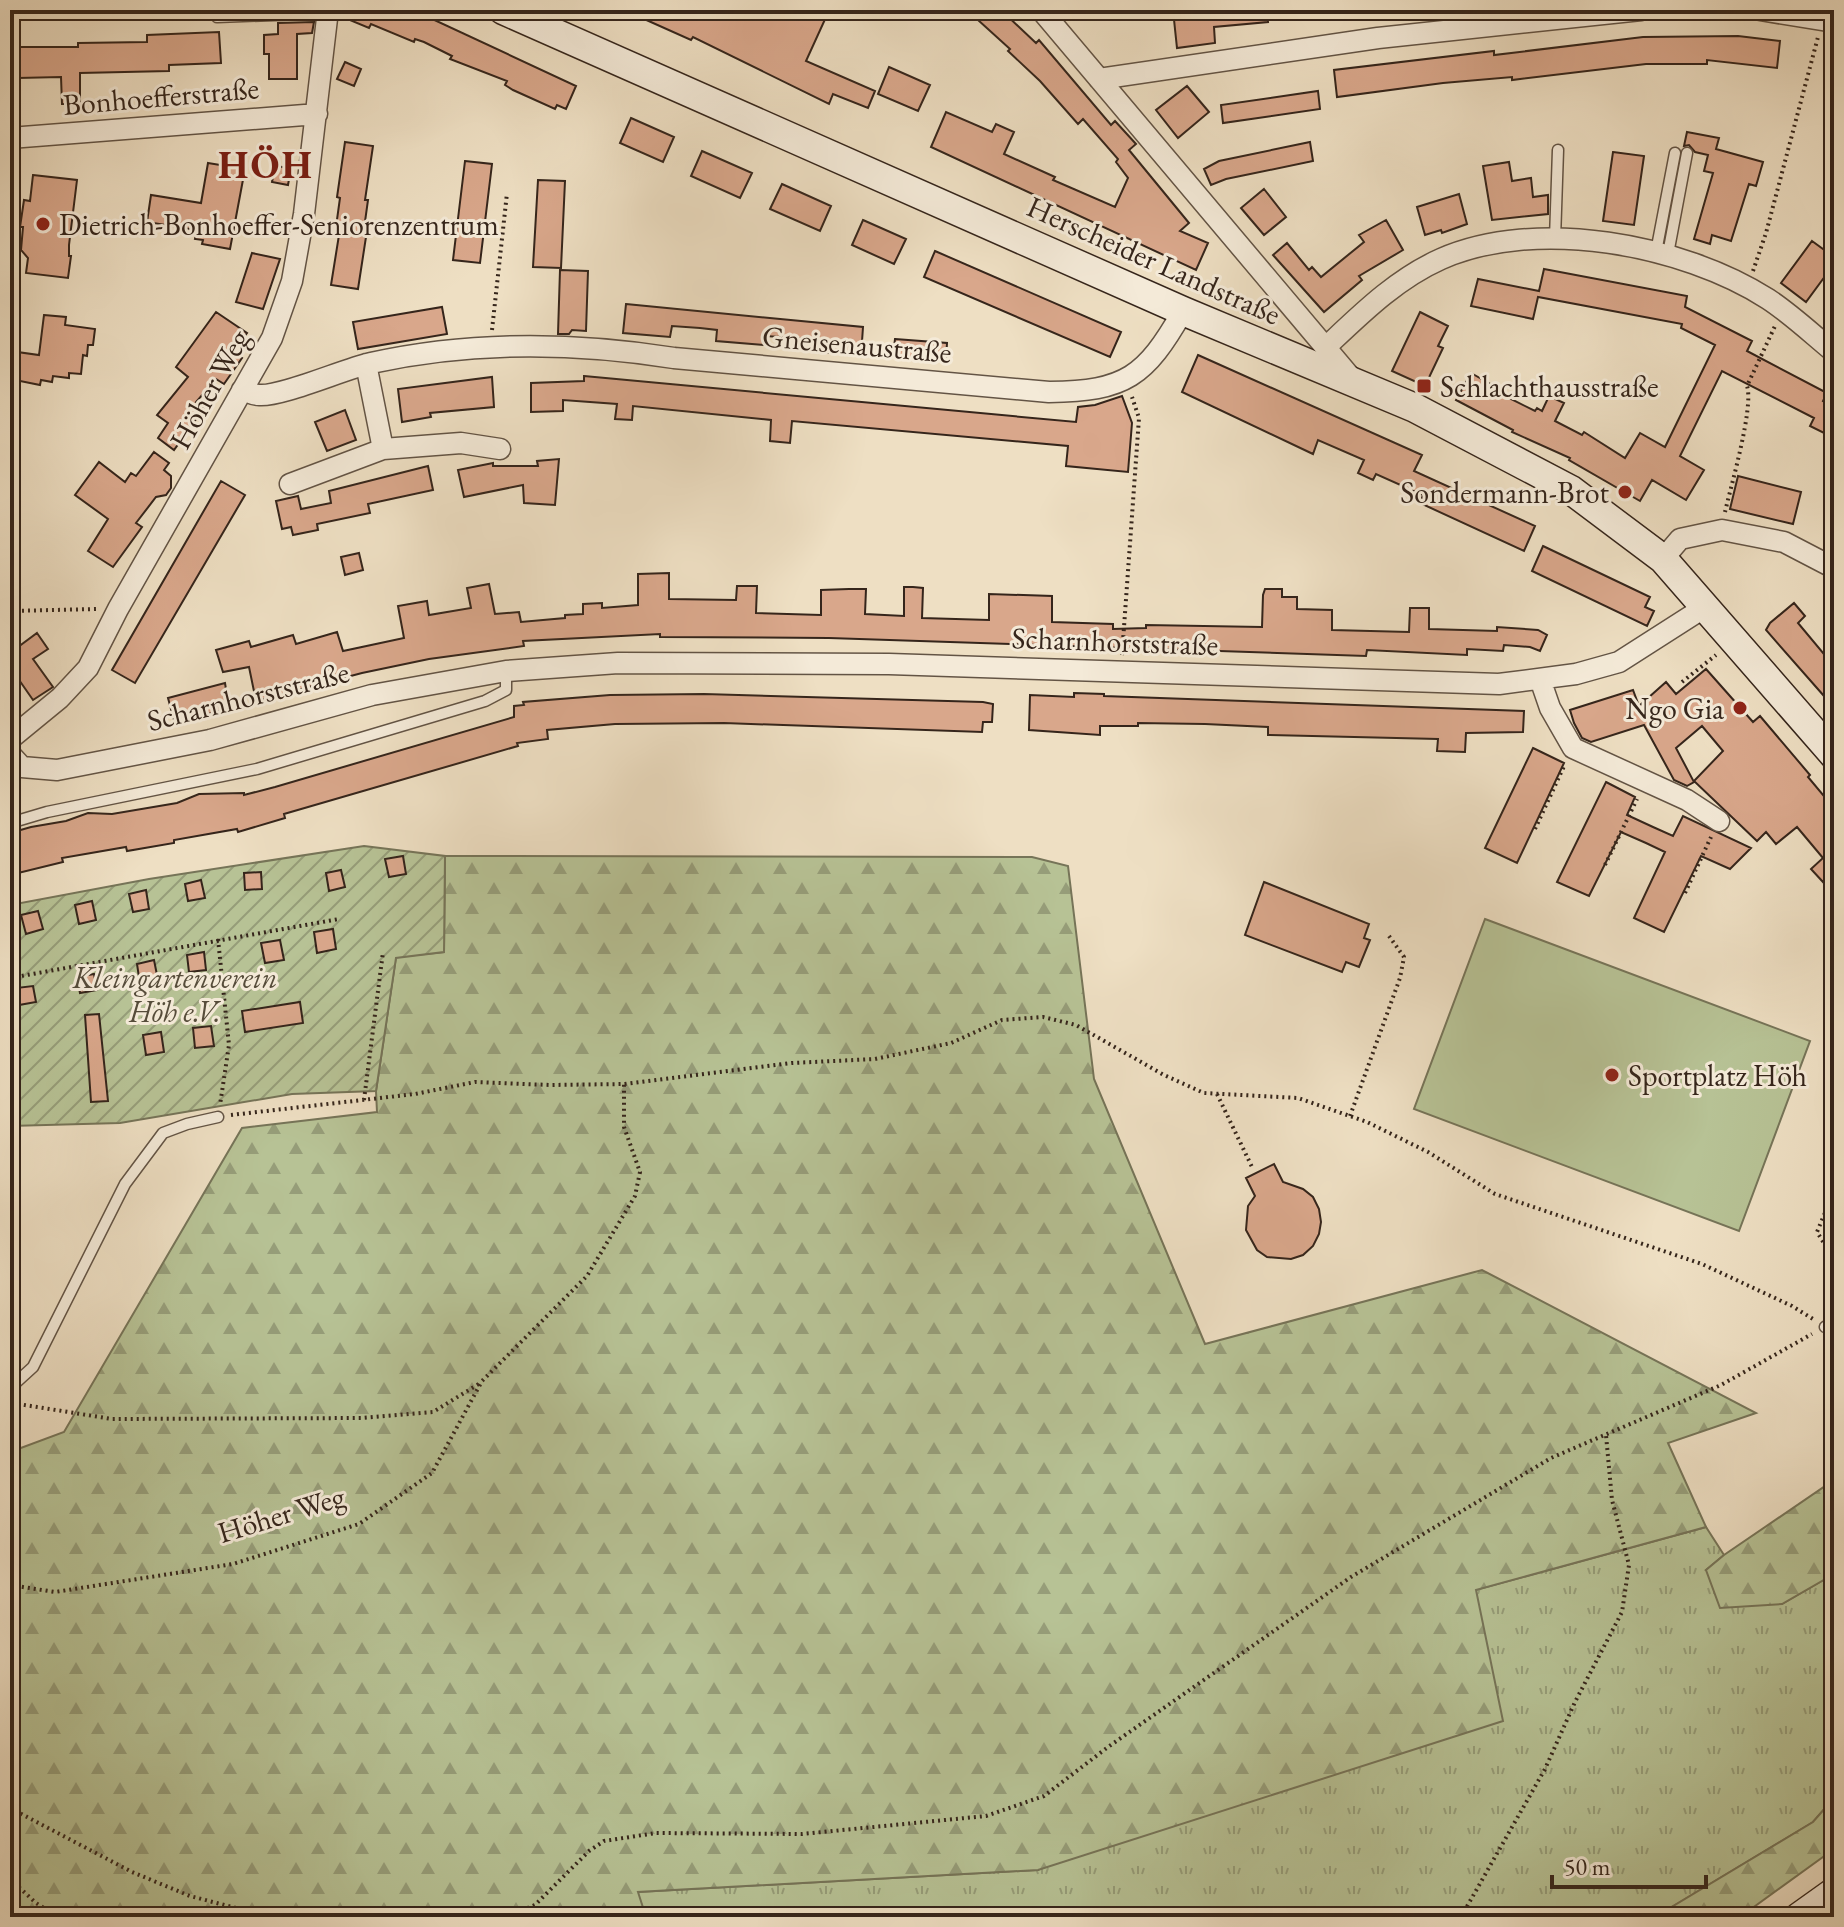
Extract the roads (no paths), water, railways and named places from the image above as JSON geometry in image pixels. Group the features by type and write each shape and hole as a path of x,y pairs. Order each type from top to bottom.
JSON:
{"main road":[{"name":"Herscheider Landstraße","path":"503,10 1183,311 1415,408 1571,490 1663,559 1834,755"},
{"path":"1799,1917 1834,1892"}],"street":[{"path":"1041,10 1355,384"},
{"path":"1099,79 1378,38 1641,10"},
{"path":"1760,10 1828,20"},
{"name":"Höher Weg","path":"10,739 60,698 88,668 118,609 272,338 292,281 304,214 328,11"},
{"name":"Bonhoefferstraße","path":"10,138 317,114"},
{"path":"1326,347 1376,301 1415,272 1442,258 1514,240 1555,239 1662,253 1748,288 1830,340"},
{"name":"Gneisenaustraße","path":"242,390 262,396 274,394 366,364 408,355 490,347 618,349 674,358 1049,392 1085,392 1126,380 1147,365 1164,344 1183,311"},
{"path":"366,364 383,449"},
{"path":"290,484 383,449 461,443 500,449"},
{"path":"1663,559 1680,539 1722,530 1784,542 1834,568"},
{"name":"Scharnhorststraße","path":"10,754 22,767 57,770 210,740 372,695 506,671 618,663 889,664 1499,684 1576,674 1619,662 1705,607"},
{"path":"1540,679 1550,708 1573,748 1687,800 1719,821"}],"lane":[{"path":"216,10 217,17 328,11"},
{"path":"1555,239 1558,150"},
{"path":"1662,253 1675,153"},
{"path":"1662,253 1687,153"},
{"path":"10,823 47,812 257,769 485,701 506,690 506,671"},
{"path":"10,1388 33,1367 125,1184 163,1133 218,1117"}],"place":[{"name":"Dietrich-Bonhoeffer-Seniorenzentrum","path":"43,224"},
{"name":"Schlachthausstraße","path":"1424,386"},
{"name":"Sondermann-Brot","path":"1625,492"},
{"name":"Ngo Gia","path":"1740,708"},
{"name":"Sportplatz Höh","path":"1612,1075"}],"district":[{"name":"HÖH","path":"266,164"}],"park label":[{"name":"Kleingartenverein Höh e.V.","path":"175,994"}]}
